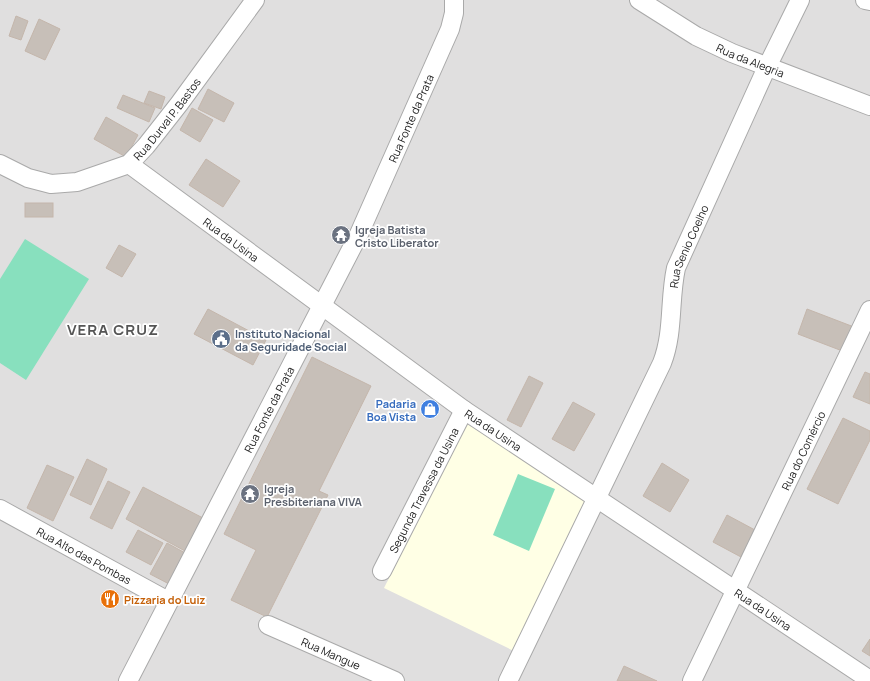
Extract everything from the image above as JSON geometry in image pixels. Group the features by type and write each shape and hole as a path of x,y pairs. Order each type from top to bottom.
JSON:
{"street":[{"name":"Rua Durval P. Bastos","path":"0,164 28,178 51,184 77,182 129,164 146,146 179,104 254,0"},
{"name":"Rua Fonte da Prata","path":"128,681 168,601 323,307 359,234 450,30 454,13 454,0"},
{"name":"Rua da Alegria","path":"639,0 696,36 767,67 826,87 870,106"},
{"name":"Rua Senio Coelho","path":"508,681 669,346 672,288 676,268 767,67 800,0"},
{"path":"865,0 870,1"},
{"name":"Rua da Usina","path":"129,164 464,410 870,680"},
{"name":"Rua do Comércio","path":"692,681 870,310"},
{"name":"Segunda Travessa da Usina","path":"382,571 464,410"},
{"name":"Rua Alto das Pombas","path":"0,509 168,601"},
{"name":"Rua Mangue","path":"268,625 396,681"}],"shaded area":[{"path":"0,0 870,0 870,681 0,681"},
{"path":"467,424 588,500 518,653 384,588"}],"green space":[{"path":"25,239 89,279 26,380 0,363 0,279"},
{"path":"518,474 555,489 529,551 493,535"}],"building":[{"path":"16,16 28,21 21,40 9,36"},
{"path":"39,19 60,29 45,60 25,51"},
{"path":"208,89 234,103 224,122 198,109"},
{"path":"149,91 165,97 161,109 144,103"},
{"path":"123,95 155,108 149,122 117,108"},
{"path":"192,108 213,120 200,142 180,130"},
{"path":"106,117 138,135 126,157 94,139"},
{"path":"206,159 240,181 223,207 189,185"},
{"path":"25,203 53,203 53,217 25,217"},
{"path":"119,245 136,254 122,277 106,268"},
{"path":"208,309 266,340 253,365 194,334"},
{"path":"807,309 854,327 845,352 798,334"},
{"path":"312,357 371,386 319,491 328,495 267,617 231,600 256,550 224,534"},
{"path":"865,372 870,374 870,404 853,397"},
{"path":"529,376 543,383 521,427 507,420"},
{"path":"573,402 595,414 574,451 552,439"},
{"path":"843,418 870,431 870,440 838,504 807,489"},
{"path":"87,459 107,469 91,505 70,495"},
{"path":"662,463 689,480 670,512 643,496"},
{"path":"47,465 74,477 53,521 27,508"},
{"path":"108,481 130,492 112,529 90,518"},
{"path":"143,487 203,518 185,551 126,519"},
{"path":"727,515 755,530 741,557 713,542"},
{"path":"138,530 163,543 151,565 126,552"},
{"path":"167,543 187,554 171,585 150,574"},
{"path":"870,639 870,656 862,651"},
{"path":"624,666 657,681 617,681"}],"place":[{"name":"Igreja Batista Cristo Liberator","path":"341,235"},
{"name":"Instituto Nacional da Seguridade Social","path":"221,339"},
{"name":"Padaria Boa Vista","path":"430,409"},
{"name":"Igreja Presbiteriana VIVA","path":"250,494"},
{"name":"Pizzaria do Luiz","path":"110,599"}],"district":[{"name":"VERA CRUZ","path":"113,329"}]}
